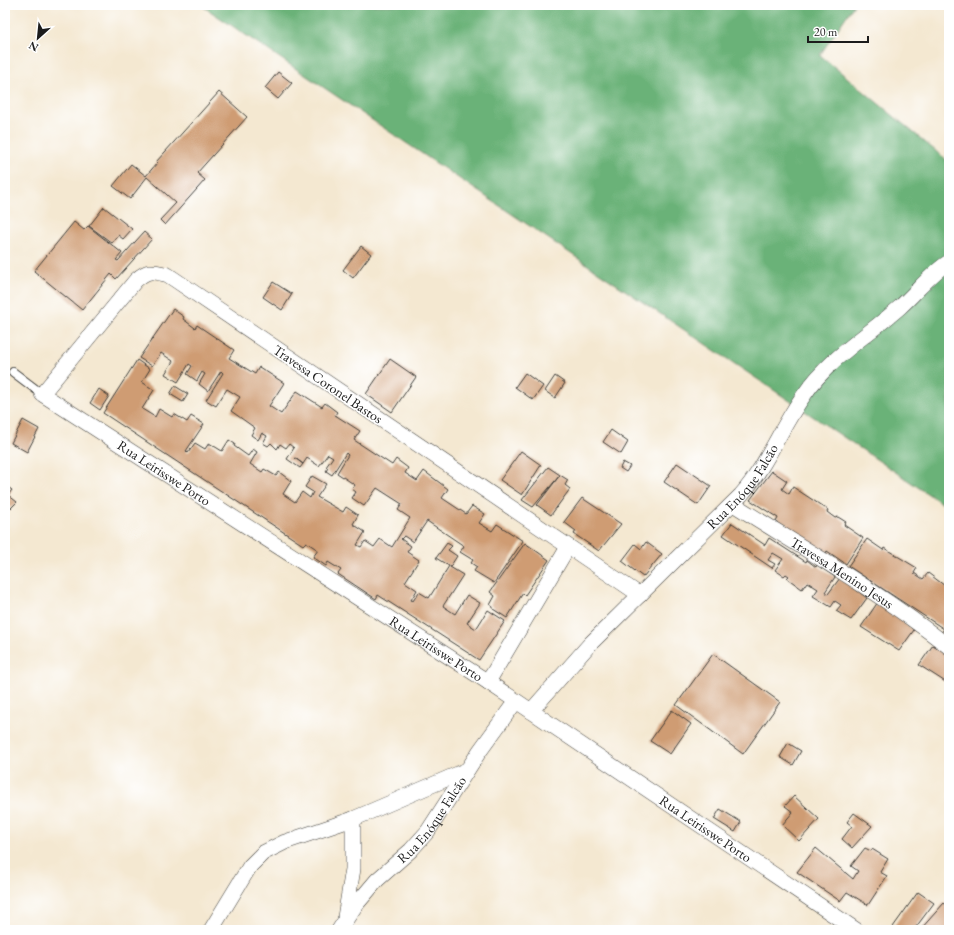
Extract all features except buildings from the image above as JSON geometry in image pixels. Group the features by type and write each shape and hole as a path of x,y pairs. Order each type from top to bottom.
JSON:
{"street":[{"name":"Rua Enóque Falcão","path":"531,711 580,655 733,504 758,472 790,416 815,380 833,361 877,326 949,262"},
{"name":"Travessa Coronel Bastos","path":"42,394 136,280 146,272 155,271 168,275 640,595"},
{"name":"Rua Leirisswe Porto","path":"42,394 488,682 856,930"},
{"name":"Travessa Menino Jesus","path":"733,504 864,585 911,617 949,647"},
{"path":"488,682 568,547"},
{"name":"Rua Enóque Falcão","path":"341,928 355,906 376,880 411,850 428,831 467,770 516,701"},
{"path":"212,930 250,866 263,853 285,842 353,819 467,770"},
{"path":"341,928 353,869 353,819"}],"lane":[{"name":"Rua Leirisswe Porto","path":"13,372 42,394"}],"green space":[{"path":"201,5 854,5 820,55 949,162 949,508"}]}
